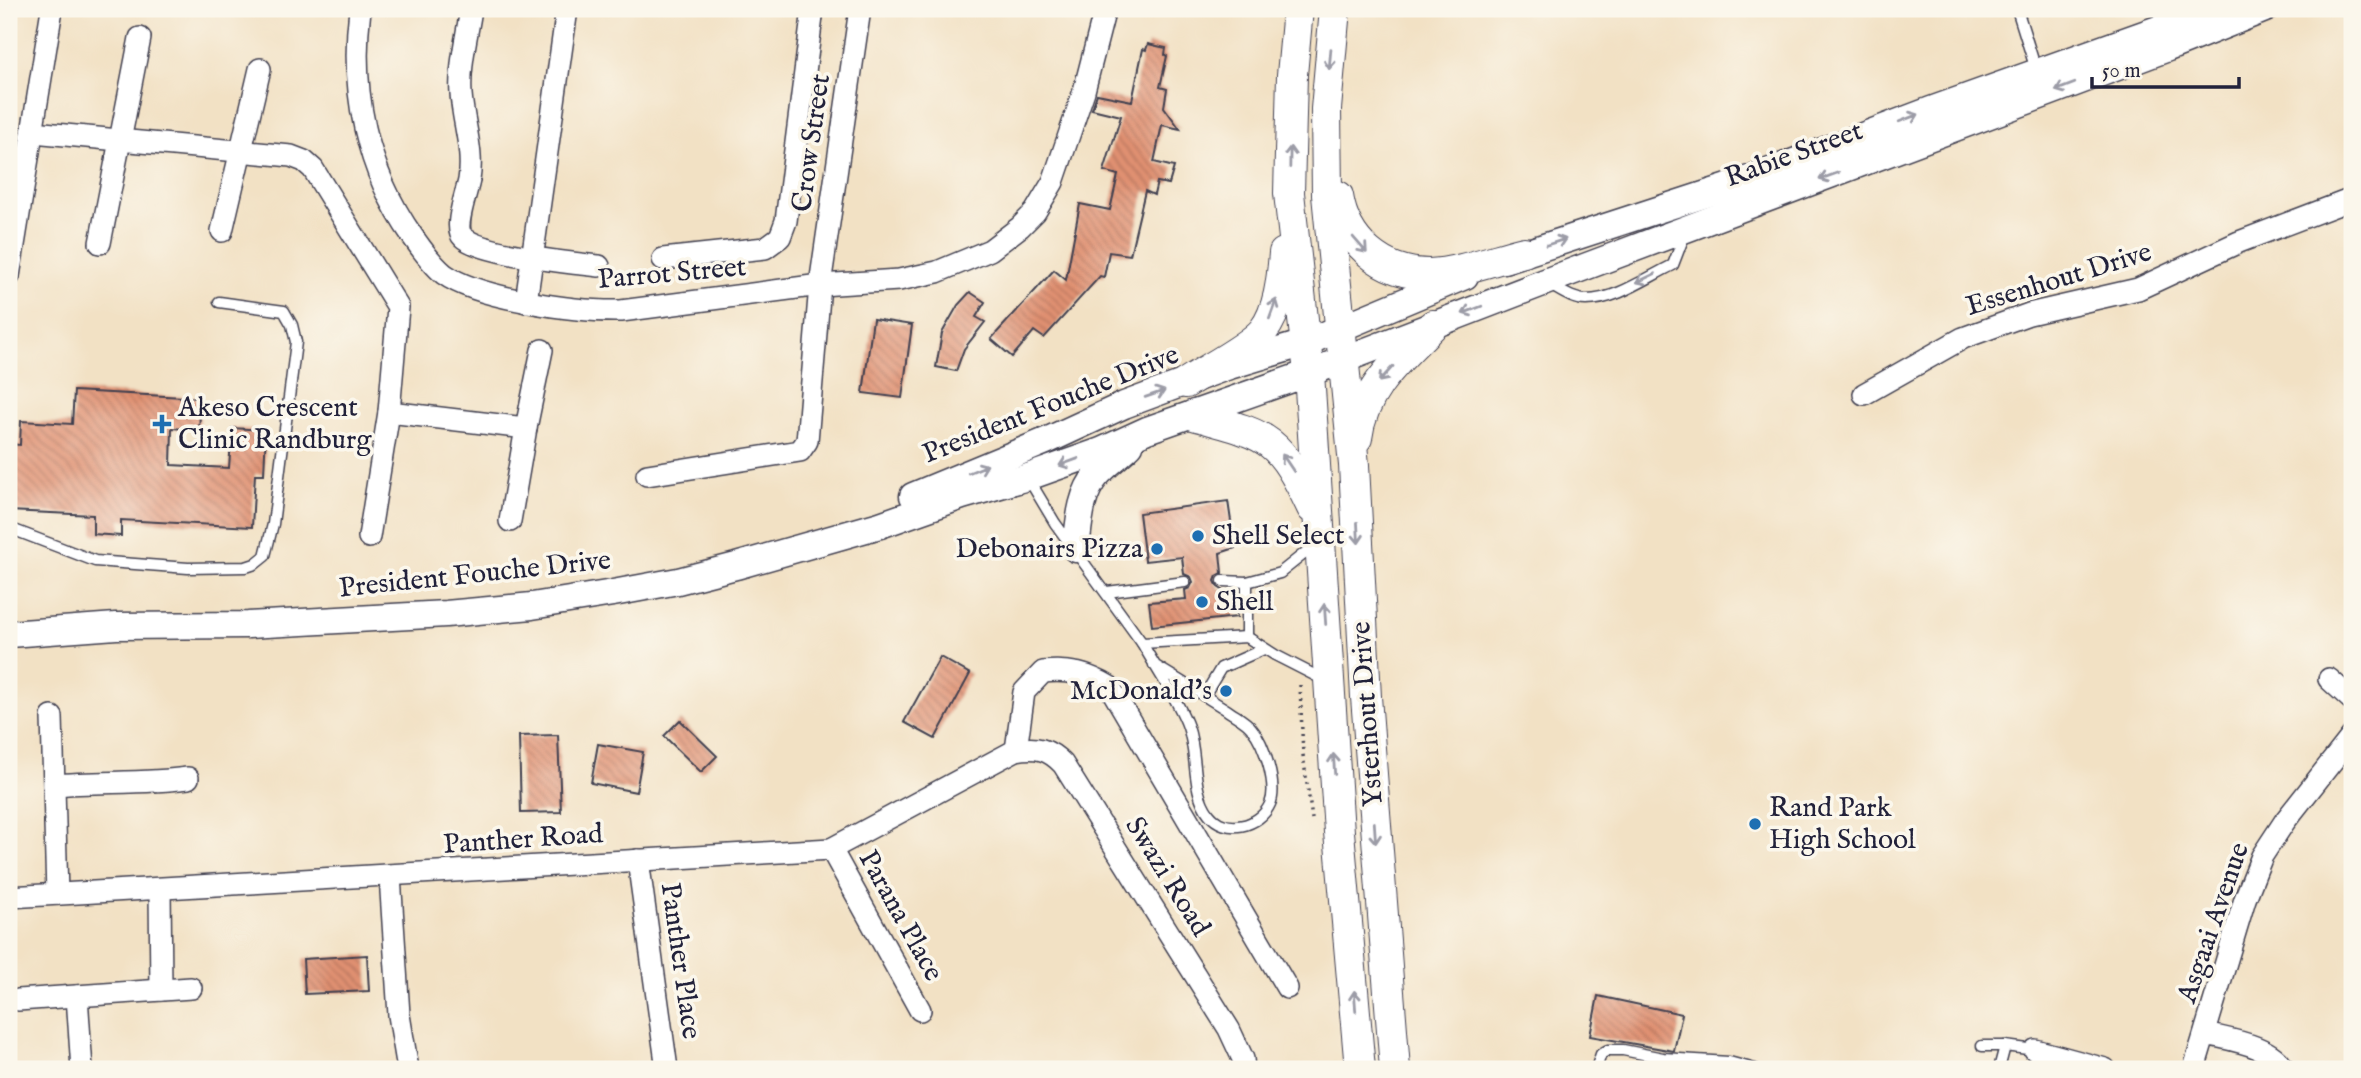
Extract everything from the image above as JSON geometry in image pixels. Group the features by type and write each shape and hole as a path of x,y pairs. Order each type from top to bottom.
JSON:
{"main road":[{"path":"1186,383 1252,341 1263,331 1273,314 1283,275 1289,192 1292,75 1298,9"},
{"path":"1335,9 1326,109 1340,208 1352,237 1369,255 1397,268 1427,274 1441,273 1524,252"},
{"name":"Ysterhout Drive","path":"1326,109 1327,195 1354,465 1367,711 1395,1069"},
{"name":"Ysterhout Drive","path":"1289,192 1309,373 1339,832 1360,1069"},
{"path":"1354,465 1359,429 1374,388 1433,325"},
{"path":"1194,415 1249,430 1273,444 1294,471 1320,532"}],"street":[{"path":"9,276 18,159 33,132 51,9"},
{"name":"Parrot Street","path":"360,9 357,46 363,119 373,162 392,204 418,245 446,275 489,293 526,302 598,312 820,285 899,280 937,272 990,250 1035,212 1053,182 1084,91 1105,9"},
{"path":"471,9 461,93 470,158 469,179 459,233 463,238 475,243 532,258 599,266"},
{"path":"526,302 567,9"},
{"path":"663,259 765,247 780,237 786,221 813,9"},
{"name":"Crow Street","path":"647,475 800,451 807,441 820,285 860,9"},
{"name":"Rabie Street","path":"1340,328 1524,252 1728,187 2214,9"},
{"name":"Rabie Street","path":"1309,373 2266,9"},
{"path":"100,243 140,38"},
{"path":"222,231 260,69"},
{"path":"33,132 291,156 304,161 313,169 396,302 399,313 389,412 369,537"},
{"name":"Essenhout Drive","path":"1864,394 1963,338 2048,309 2138,289 2239,242 2352,199"},
{"name":"President Fouche Drive","path":"1023,465 1124,404 1229,366 1305,343 1340,328"},
{"path":"510,521 542,350"},
{"name":"President Fouche Drive","path":"9,634 116,626 248,625 446,614 532,606 678,581 827,538 875,511 1023,465 1101,451 1147,430 1309,373"},
{"path":"389,412 526,428"},
{"path":"1076,549 1088,488 1097,476 1147,430"},
{"name":"President Fouche Drive","path":"9,652 169,641 248,625"},
{"path":"1016,750 1024,692 1043,672 1063,670 1093,676 1110,687 1287,988"},
{"path":"2329,679 2352,700"},
{"path":"52,717 57,894"},
{"name":"Asgaai Avenue","path":"2194,1069 2245,899 2262,856 2284,821 2349,745"},
{"name":"Swazi Road","path":"1016,750 1035,747 1056,757 1063,764 1229,1029 1243,1059 1244,1069"},
{"name":"Panther Road","path":"9,897 831,849 1016,750"},
{"path":"54,785 160,782 188,778"},
{"name":"Parana Place","path":"831,849 920,1010"},
{"name":"Panther Place","path":"638,860 667,1069"},
{"path":"390,876 399,1014 408,1069"},
{"path":"160,889 161,990"},
{"path":"18,1000 191,988"},
{"path":"77,996 82,1069"},
{"path":"2206,1034 2262,1051 2280,1062 2284,1069"},
{"path":"2035,1050 2105,1069"}],"lane":[{"path":"2017,9 2037,72"},
{"path":"1545,282 1576,298 1586,300 1615,294 1672,265 1687,229"},
{"path":"9,528 95,561 188,568 246,568 265,556 275,511 296,342 292,325 284,311 219,302"},
{"path":"1023,465 1055,523 1142,643 1154,665 1188,725 1201,802 1211,817 1228,827 1248,824 1264,814 1272,802 1272,784 1261,741 1250,726 1154,665"},
{"path":"1223,581 1247,582 1280,573 1320,532"},
{"path":"1107,592 1185,582"},
{"path":"1247,582 1247,637"},
{"path":"1142,643 1247,637 1264,649 1329,682"},
{"path":"1204,695 1221,668 1264,649"},
{"path":"1982,1046 2035,1050"},
{"path":"1999,1069 2005,1046"},
{"path":"1596,1069 1601,1054 1608,1050 1623,1050 1663,1058 1729,1062 1755,1069"}],"building":[{"path":"1148,44 1166,48 1167,56 1160,87 1167,89 1164,107 1180,129 1162,125 1154,162 1174,167 1169,184 1157,182 1154,195 1145,191 1130,255 1109,252 1104,277 1100,276 1044,338 1034,331 1012,357 991,339 1054,270 1066,280 1080,204 1110,210 1118,175 1104,171 1121,116 1092,109 1097,94 1132,101 1143,49 1146,50"},
{"path":"970,292 985,302 976,317 985,322 964,349 956,371 936,367 942,333 958,305"},
{"path":"873,319 912,325 902,398 863,393"},
{"path":"74,391 201,398 199,430 172,428 171,465 229,468 232,428 266,430 264,474 255,474 252,527 121,520 121,536 93,534 93,515 9,511 9,444 20,445 21,421 72,424"},
{"path":"1228,501 1235,548 1220,553 1222,573 1215,581 1224,591 1235,590 1237,617 1152,626 1149,602 1186,599 1185,590 1190,588 1193,582 1191,577 1184,574 1182,557 1145,561 1139,513"},
{"path":"940,657 970,674 935,739 904,722"},
{"path":"680,720 717,756 701,772 664,736"},
{"path":"558,735 561,812 521,813 519,736"},
{"path":"598,744 643,752 636,792 591,783"},
{"path":"367,955 369,991 305,994 303,959"},
{"path":"1598,996 1682,1014 1674,1051 1590,1036"}],"place":[{"name":"Akeso Crescent Clinic Randburg","path":"162,424"},
{"name":"Shell Select","path":"1198,536"},
{"name":"Debonairs Pizza","path":"1157,549"},
{"name":"Shell","path":"1202,602"},
{"name":"McDonald's","path":"1226,691"},
{"name":"Rand Park High School","path":"1755,824"}]}
